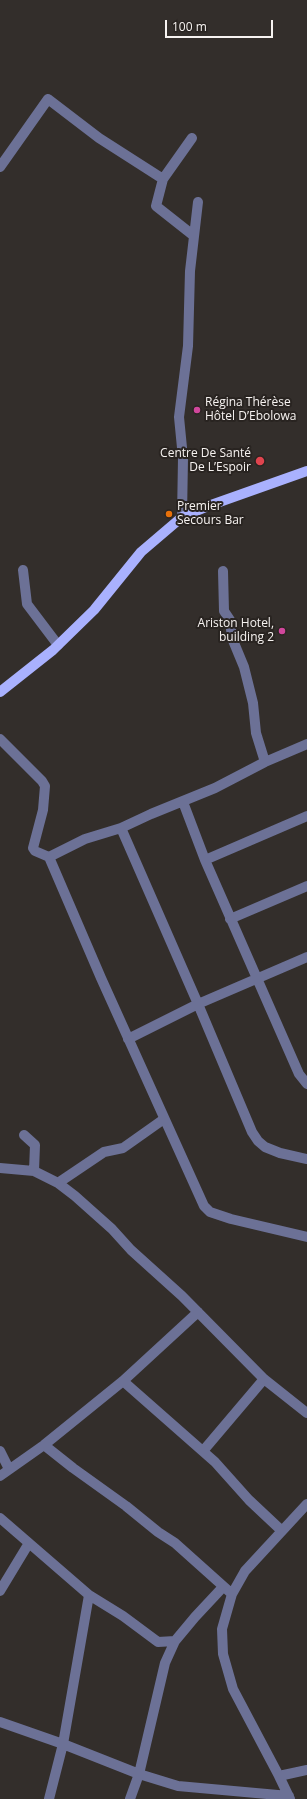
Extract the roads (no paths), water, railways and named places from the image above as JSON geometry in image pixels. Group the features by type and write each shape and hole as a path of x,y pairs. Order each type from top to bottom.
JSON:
{"main road":[{"path":"0,692 58,645 94,610 141,552 182,517 211,505 307,471"}],"street":[{"path":"0,167 48,99 100,138 162,178"},
{"path":"192,138 162,178 156,206 194,236"},
{"path":"182,517 183,458 179,417 188,346 190,271 198,202"},
{"path":"23,570 28,604 58,645"},
{"path":"223,571 224,611 230,620 232,638 244,667 253,703 256,733 265,762"},
{"path":"0,739 42,781 44,786 43,810 34,848 35,851 49,857 128,1039 204,1206 210,1212 231,1219 307,1237"},
{"path":"49,857 85,839 121,828 215,788 265,762 307,744"},
{"path":"183,802 205,860 230,919 299,1074 307,1084"},
{"path":"205,860 307,816"},
{"path":"121,828 252,1132 258,1141 265,1147 280,1153 307,1159"},
{"path":"230,919 307,886"},
{"path":"128,1039 256,977 307,957"},
{"path":"58,1184 104,1152 123,1148 164,1120"},
{"path":"24,1135 35,1145 34,1171"},
{"path":"0,1168 34,1171 58,1184 75,1196 112,1229 131,1250 198,1312 264,1379 307,1413"},
{"path":"0,1476 44,1445 123,1381 198,1312"},
{"path":"203,1451 264,1379"},
{"path":"123,1381 203,1451 249,1500 282,1531"},
{"path":"44,1445 126,1506 158,1532 175,1543 232,1594"},
{"path":"0,1452 9,1469"},
{"path":"289,1797 233,1689 223,1654 222,1629 232,1594 245,1571 307,1504"},
{"path":"0,1518 89,1595 123,1616 158,1642 167,1658"},
{"path":"0,1591 29,1543"},
{"path":"130,1799 139,1774 167,1658 175,1641 223,1587"},
{"path":"49,1799 63,1744 89,1595"},
{"path":"158,1642 175,1641"},
{"path":"0,1722 63,1744 139,1774 178,1786 289,1797"},
{"path":"279,1776 307,1770"}],"place":[{"name":"Régina Thérèse Hôtel D’Ebolowa","path":"197,410"},
{"name":"Centre De Santé De L’Espoir","path":"260,461"},
{"name":"Premier Secours Bar","path":"169,514"},
{"name":"Ariston Hotel, building 2","path":"282,631"}]}
